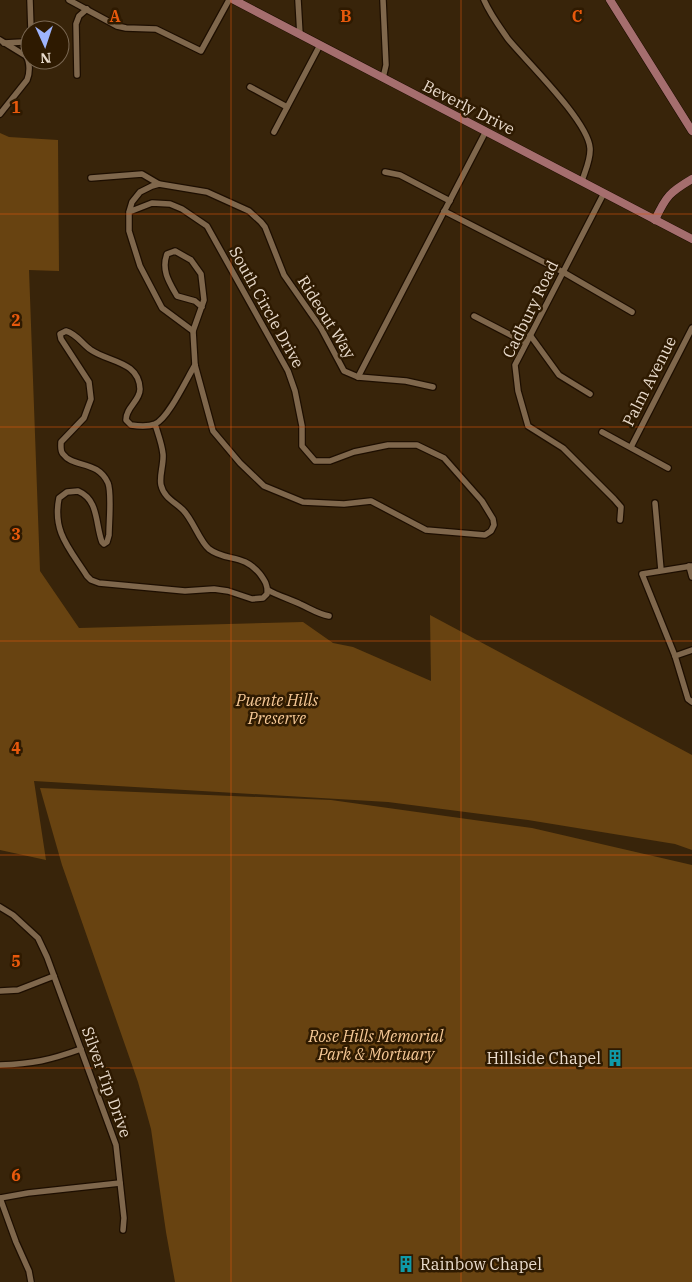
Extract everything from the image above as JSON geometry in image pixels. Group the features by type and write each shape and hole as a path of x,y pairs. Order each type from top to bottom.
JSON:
{"street":[{"path":"30,0 31,20"},
{"path":"69,0 121,27 156,29 201,51 229,0"},
{"name":"Beverly Drive","path":"234,0 692,239"},
{"path":"298,0 300,34"},
{"path":"383,0 386,65 383,78"},
{"path":"484,0 490,14 509,39 585,131 590,148 589,160 582,181"},
{"path":"610,0 692,131"},
{"path":"77,75 76,24 79,16 87,10"},
{"path":"2,42 20,42"},
{"path":"0,114 29,76 27,57 2,42"},
{"path":"274,132 320,45"},
{"path":"250,87 287,107"},
{"name":"Rideout Way","path":"91,178 142,174 159,184 208,192 248,211 265,227 284,275 321,328 341,367 348,373 358,377 486,131"},
{"path":"385,172 400,175 450,201"},
{"path":"655,220 664,200 674,190 692,179"},
{"path":"159,184 146,188 136,196 129,212 129,231 140,266 162,308 193,331"},
{"name":"Cadbury Road","path":"604,193 515,365 518,391 528,426 563,448 621,507 620,520"},
{"name":"South Circle Drive","path":"129,212 152,203 170,204 182,209 207,226 288,371 295,392 302,426 302,446 315,461 330,461 354,452 388,444 417,445 444,458 482,501 493,519 492,531 485,535 426,530 370,501 344,504 303,502 264,486 240,463 213,431 195,365"},
{"path":"444,211 563,272 632,312"},
{"path":"155,424 163,454 163,470 160,482 162,490 170,500 184,510 207,547 217,554 243,560 251,564 266,582 268,590 263,598 252,599 228,591 214,589 185,591 99,583 91,580 62,539 56,512 59,498 67,492 78,490 89,498 94,508 102,542 104,544 108,542 110,486 100,471 63,455 61,449 61,442 84,418 91,399 89,382 61,339 60,334 66,330 72,332 94,352 129,366 135,372 140,391 137,400 126,413 126,420 131,425 155,424 164,418 195,365 193,331 202,307 204,300 201,274 192,260 175,251 167,254 164,261 166,275 176,296 195,301 202,307"},
{"path":"474,316 526,343"},
{"name":"Palm Avenue","path":"631,447 692,328"},
{"path":"530,335 559,375 590,394"},
{"path":"358,377 406,381 433,387"},
{"path":"602,432 668,468"},
{"path":"654,503 661,570"},
{"path":"692,577 691,566 642,574 675,656 688,699 692,702"},
{"path":"268,590 287,600 299,603 316,613 329,616"},
{"path":"675,656 692,650"},
{"name":"Silver Tip Drive","path":"0,907 38,938 54,976 116,1145 124,1218 123,1230"},
{"path":"0,991 18,990 54,976"},
{"path":"0,1065 23,1065 46,1061 80,1049"},
{"path":"32,1282 0,1198 120,1183"}],"green space":[{"name":"Puente Hills Preserve","path":"0,133 9,137 58,140 59,271 29,270 40,571 79,628 303,622 333,643 353,647 431,681 430,615 692,755 692,850 675,844 528,820 388,802 34,781 46,860 0,850"},
{"name":"Rose Hills Memorial Park & Mortuary","path":"40,788 331,800 532,828 692,865 692,1282 175,1282 151,1129 138,1082 62,865"}],"place":[{"name":"Hillside Chapel","path":"615,1058"},
{"name":"Rainbow Chapel","path":"406,1264"}]}
